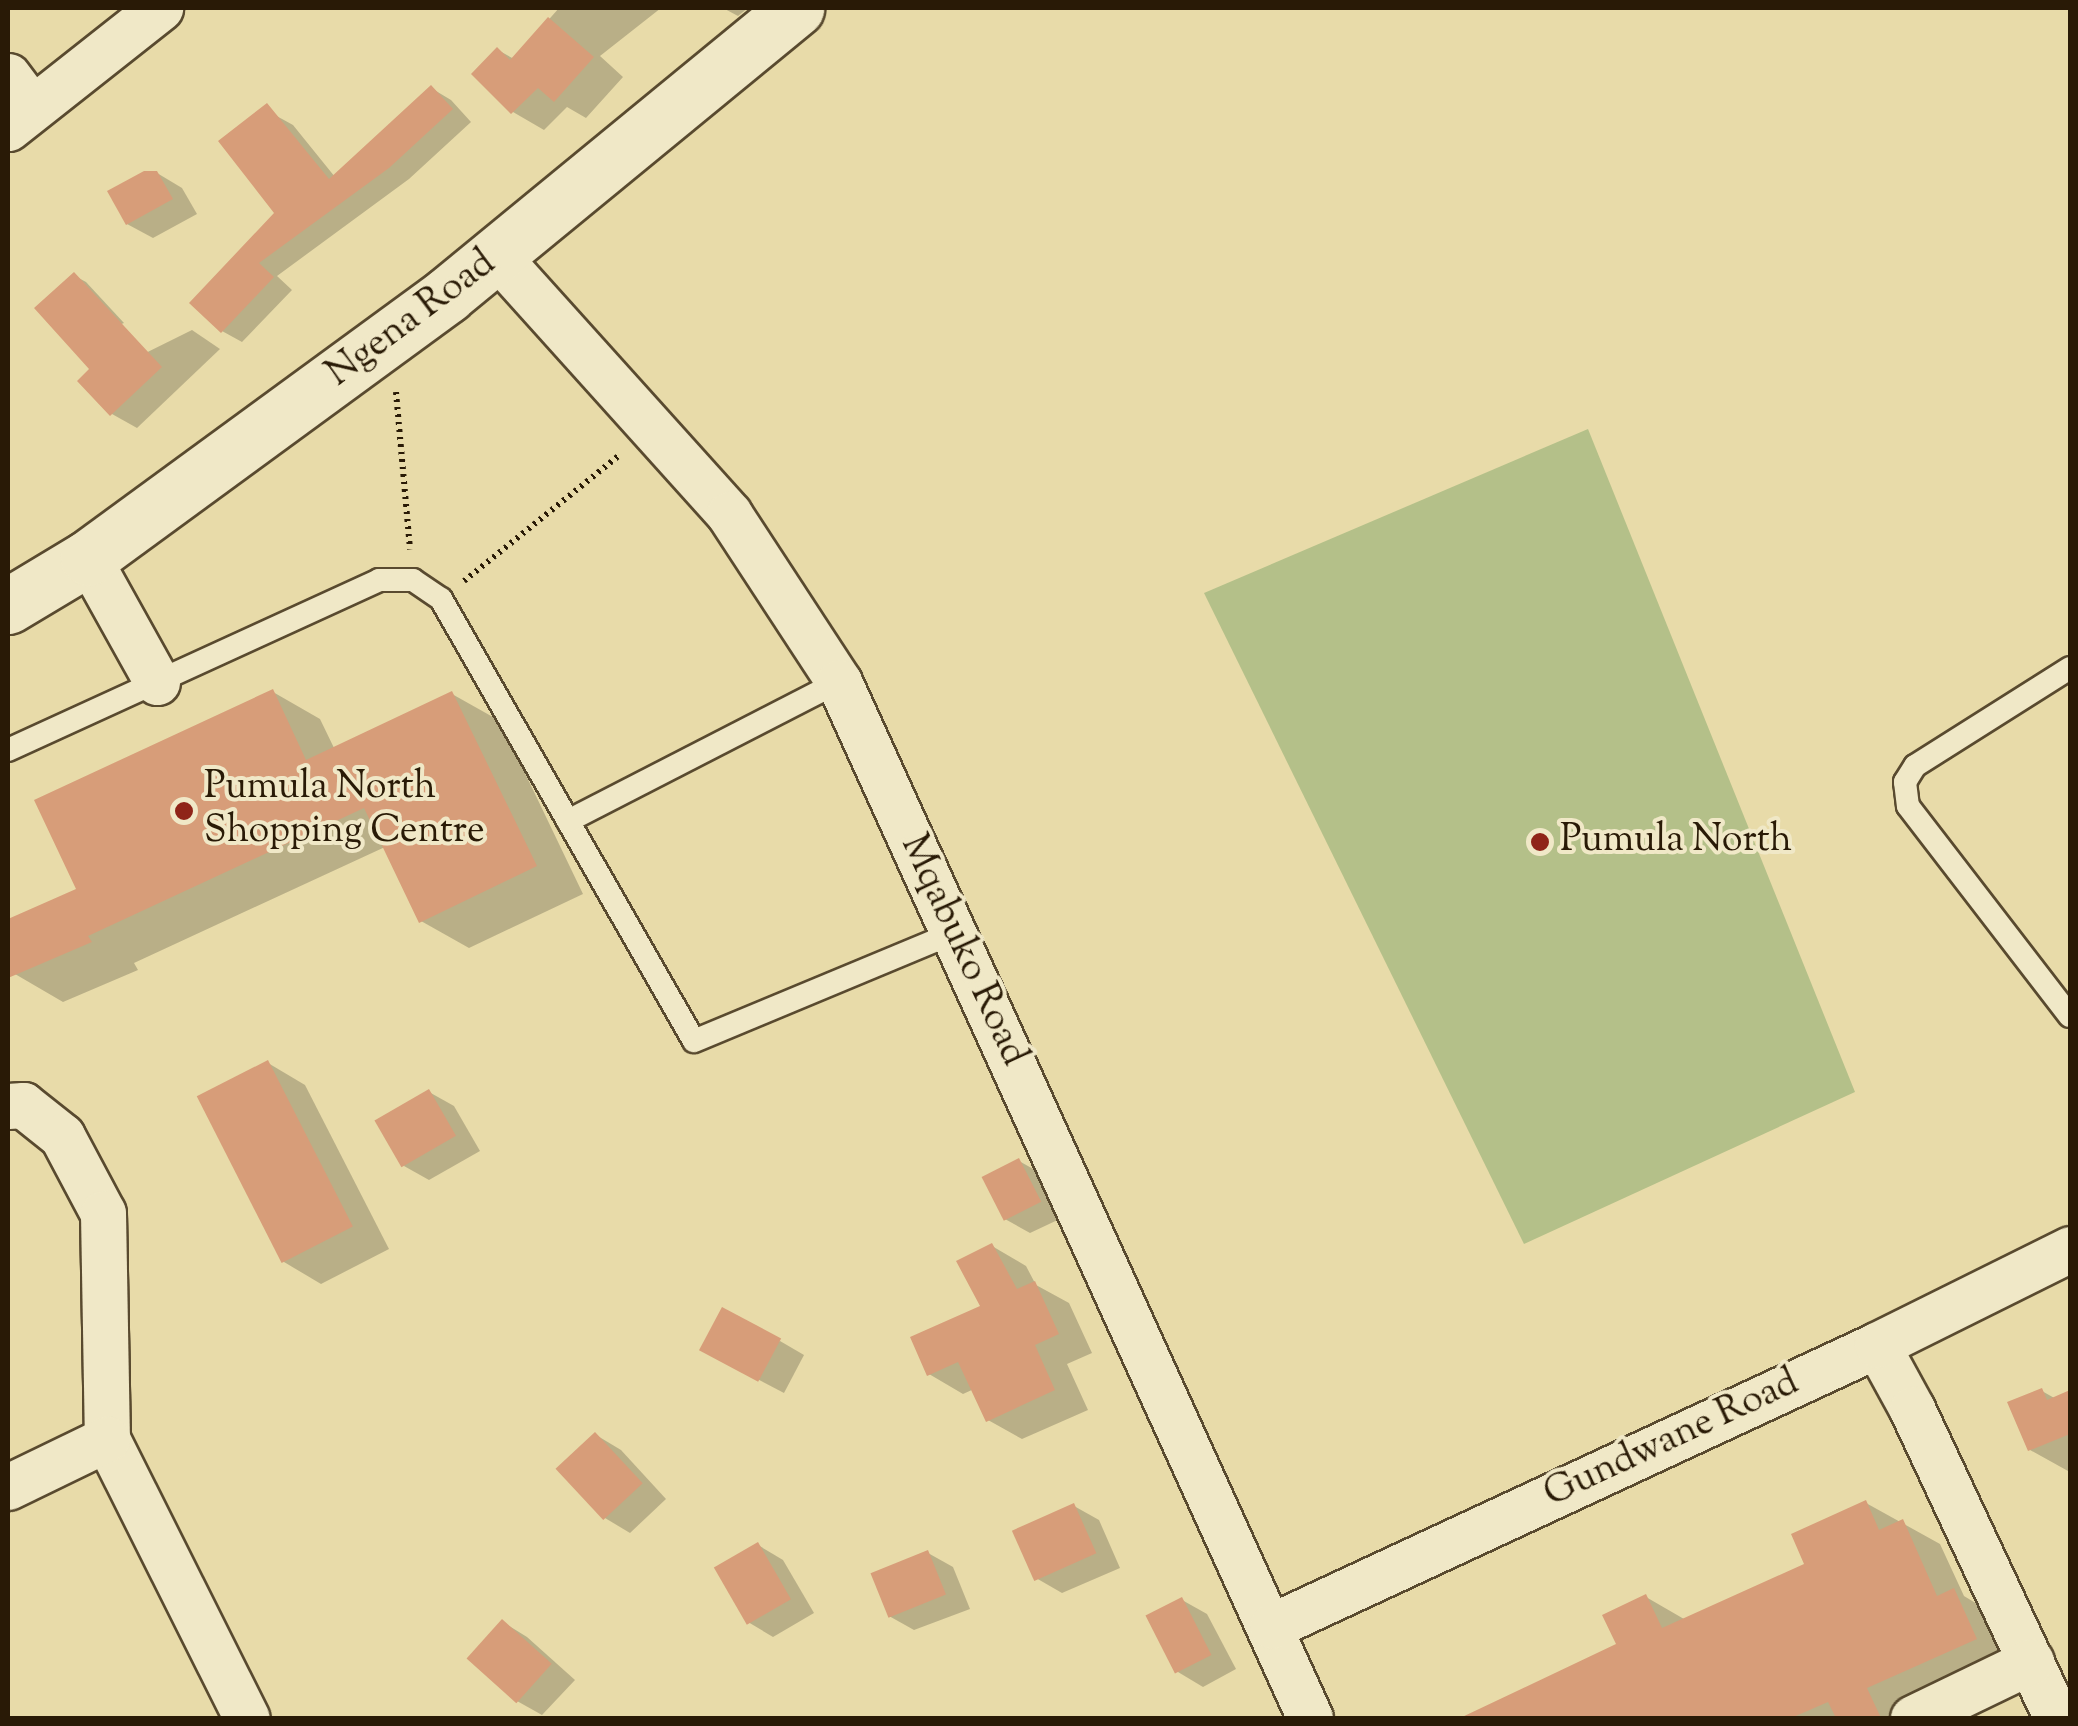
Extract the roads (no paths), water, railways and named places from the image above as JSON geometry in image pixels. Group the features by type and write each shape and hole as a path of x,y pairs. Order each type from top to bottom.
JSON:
{"street":[{"path":"16,104 160,8"},
{"name":"Ngena Road","path":"8,606 88,558 497,256 796,8"},
{"name":"Mqabuko Road","path":"497,256 728,514 839,682 1272,1626 1310,1718"},
{"path":"88,558 157,682"},
{"path":"8,1106 23,1105 62,1136 102,1213 107,1439 246,1718"},
{"name":"Gundwane Road","path":"1272,1626 1878,1344 2070,1249"},
{"path":"1878,1344 1912,1408 2057,1718"},
{"path":"8,1487 107,1439"},
{"path":"1912,1718 2031,1661"}],"lane":[{"path":"8,750 379,580 413,580 441,600 694,1042 954,933"},
{"path":"2070,668 1914,766 1904,782 1908,806 2070,1016"},
{"path":"568,821 839,682"}],"place":[{"name":"Pumula North Shopping Centre","path":"184,811"},
{"name":"Pumula North","path":"1540,842"}]}
